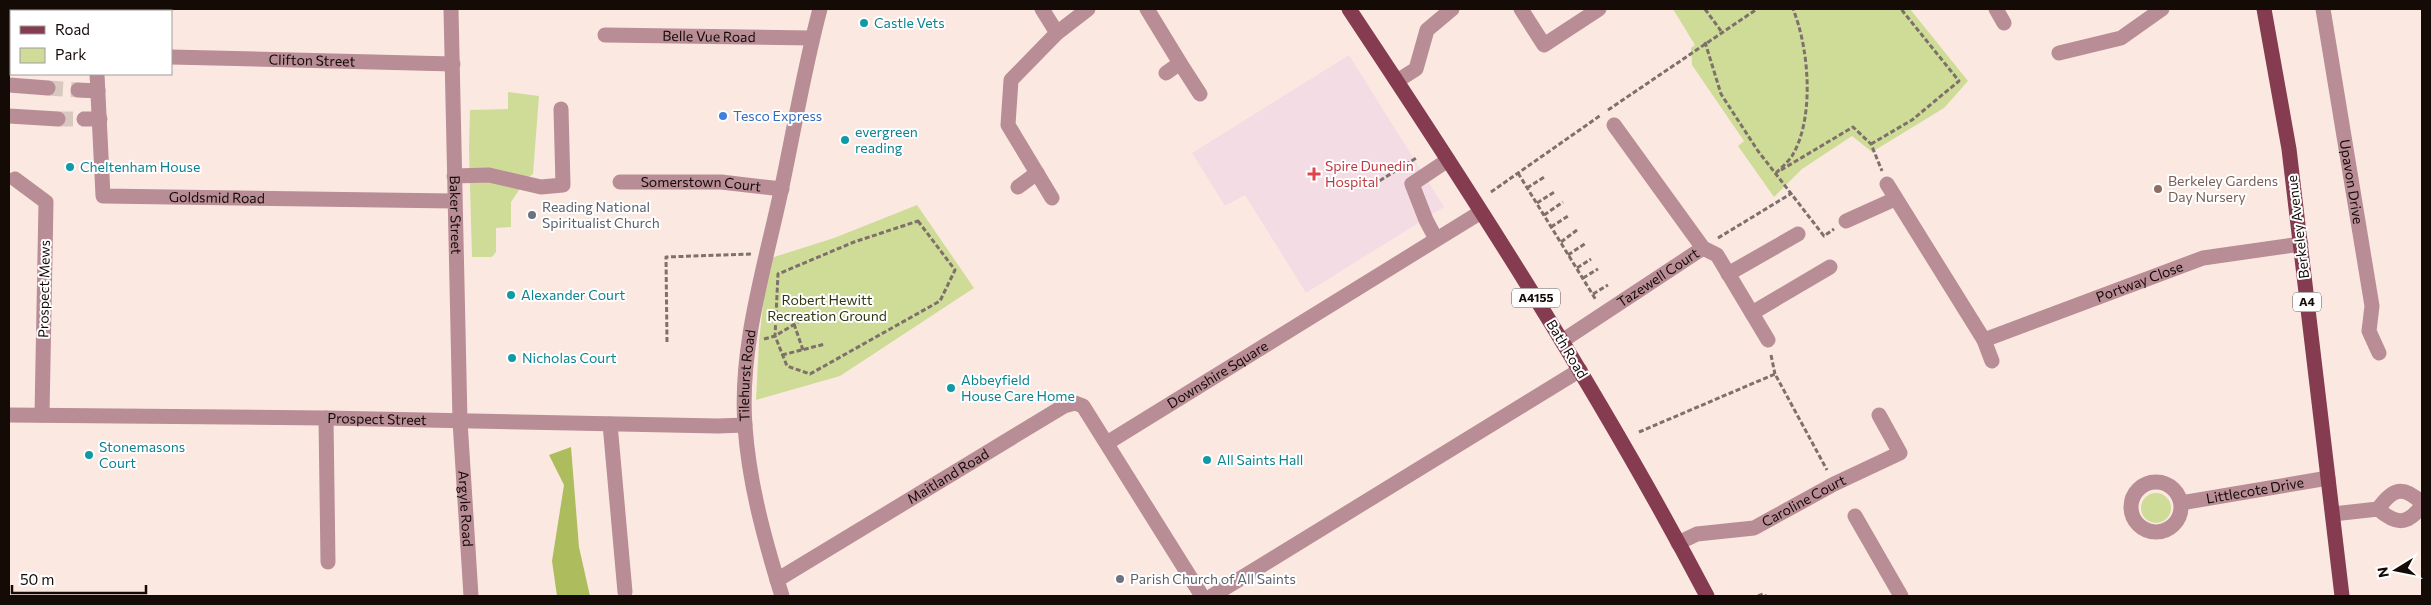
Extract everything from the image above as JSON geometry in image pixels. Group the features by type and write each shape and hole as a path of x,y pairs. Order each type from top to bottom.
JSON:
{"main road":[{"name":"Bath Road","path":"1349,9 1482,212 1580,370 1707,596"},
{"name":"Berkeley Avenue","path":"2264,9 2289,149 2342,596"}],"street":[{"name":"Baker Street","path":"452,9 454,201 460,421"},
{"name":"Tilehurst Road","path":"782,596 757,503 745,425 749,345 812,38 820,9"},
{"path":"1042,9 1057,32"},
{"path":"1052,198 1008,125 1011,80 1057,32 1088,9"},
{"path":"1147,9 1200,94"},
{"path":"1397,82 1416,69 1427,30 1452,9"},
{"path":"1521,9 1544,45 1600,9"},
{"path":"1996,9 2004,23"},
{"path":"2059,54 2121,38 2162,9"},
{"name":"Upavon Drive","path":"2323,9 2372,306 2369,332 2379,353"},
{"name":"Belle Vue Road","path":"605,35 812,38"},
{"name":"Clifton Street","path":"172,57 453,64"},
{"path":"1166,73 1180,63"},
{"name":"Goldsmid Road","path":"97,75 104,196 454,201"},
{"path":"9,85 48,88"},
{"path":"78,90 98,90"},
{"path":"454,176 489,175 541,187 563,185 561,109"},
{"path":"9,116 58,119"},
{"path":"84,119 100,119"},
{"name":"Tazewell Court","path":"1562,341 1703,248 1614,125"},
{"path":"1436,239 1426,220 1412,184 1448,160"},
{"path":"1018,187 1037,173"},
{"name":"Prospect Mews","path":"15,180 46,202 42,415"},
{"name":"Somerstown Court","path":"620,182 721,182 782,189"},
{"path":"1887,184 1984,340 1992,361"},
{"path":"1846,221 1895,199"},
{"name":"Downshire Square","path":"1107,443 1482,212"},
{"path":"1728,274 1798,234"},
{"name":"Portway Close","path":"1984,340 2203,258 2301,244"},
{"path":"1703,248 1717,255 1768,340"},
{"path":"1752,313 1830,267"},
{"path":"1212,596 1580,370"},
{"name":"Maitland Road","path":"777,580 1064,406 1075,404 1083,406 1107,443"},
{"name":"Prospect Street","path":"9,415 745,425"},
{"name":"Caroline Court","path":"1678,544 1696,534 1754,528 1834,484 1900,453 1879,415"},
{"path":"326,418 328,562"},
{"name":"Argyle Road","path":"460,421 472,596"},
{"path":"610,424 625,592"},
{"path":"1107,443 1202,596"},
{"name":"Littlecote Drive","path":"2181,503 2328,478"},
{"path":"2333,514 2378,508 2388,495 2398,491 2411,492 2422,504 2413,517 2401,522 2389,518 2378,508"},
{"path":"1854,516 1901,596"}],"path":[{"path":"1712,9 1706,10 1721,31 1757,9"},
{"path":"1776,174 1792,156 1806,107 1808,90 1806,61 1798,21 1793,9"},
{"path":"1871,144 1912,120 1960,81 1902,9"},
{"path":"1705,42 1722,94 1758,151 1824,236 1846,221"},
{"path":"1776,174 1853,127 1871,144 1887,184"},
{"path":"1377,186 1376,183 1418,157"},
{"path":"1518,173 1604,313"},
{"path":"1527,188 1546,176"},
{"path":"1536,203 1556,191"},
{"path":"1703,248 1792,193"},
{"path":"1544,216 1563,202"},
{"path":"1551,227 1568,216"},
{"path":"918,221 955,270 940,301 810,374 787,366 775,336 778,274 854,242 918,221"},
{"path":"1561,242 1577,230"},
{"path":"1568,254 1586,243"},
{"path":"667,342 666,257 767,253"},
{"path":"1577,268 1591,259"},
{"path":"1583,278 1598,269"},
{"path":"1593,294 1608,285"},
{"path":"775,336 813,313"},
{"path":"794,324 803,350"},
{"path":"782,356 825,344"},
{"path":"1639,432 1775,374 1834,484"},
{"path":"1758,596 1763,594 1766,596"}],"shaded area":[{"name":"Spire Dunedin Hospital","path":"1349,55 1444,207 1306,293 1245,195 1225,206 1192,153"}],"green space":[{"path":"1673,9 1910,9 1968,81 1944,108 1872,152 1852,136 1802,169 1774,197 1738,146 1744,141 1692,65 1691,48 1695,45"},
{"path":"508,92 539,96 533,174 527,178 511,202 511,227 496,228 496,252 492,257 472,257 469,151 470,110 508,109"},
{"name":"Robert Hewitt Recreation Ground","path":"917,205 974,288 840,376 756,400 759,341 768,259 834,238"},
{"path":"571,447 579,547 590,596 557,596 552,561 564,485 549,455"},
{"path":"2156,493 2167,497 2171,508 2167,519 2156,523 2145,519 2141,508 2145,497"}],"tunnel":[{"path":"48,88 78,90"},
{"path":"58,119 84,119"}],"place":[{"name":"Castle Vets","path":"864,23"},
{"name":"Tesco Express","path":"723,116"},
{"name":"evergreen reading","path":"845,140"},
{"name":"Cheltenham House","path":"70,167"},
{"name":"Spire Dunedin Hospital","path":"1314,174"},
{"name":"Berkeley Gardens Day Nursery","path":"2158,189"},
{"name":"Reading National Spiritualist Church","path":"532,215"},
{"name":"Alexander Court","path":"511,295"},
{"name":"Nicholas Court","path":"512,358"},
{"name":"Abbeyfield House Care Home","path":"951,388"},
{"name":"Stonemasons Court","path":"89,455"},
{"name":"All Saints Hall","path":"1207,460"},
{"name":"Parish Church of All Saints","path":"1120,579"}]}
